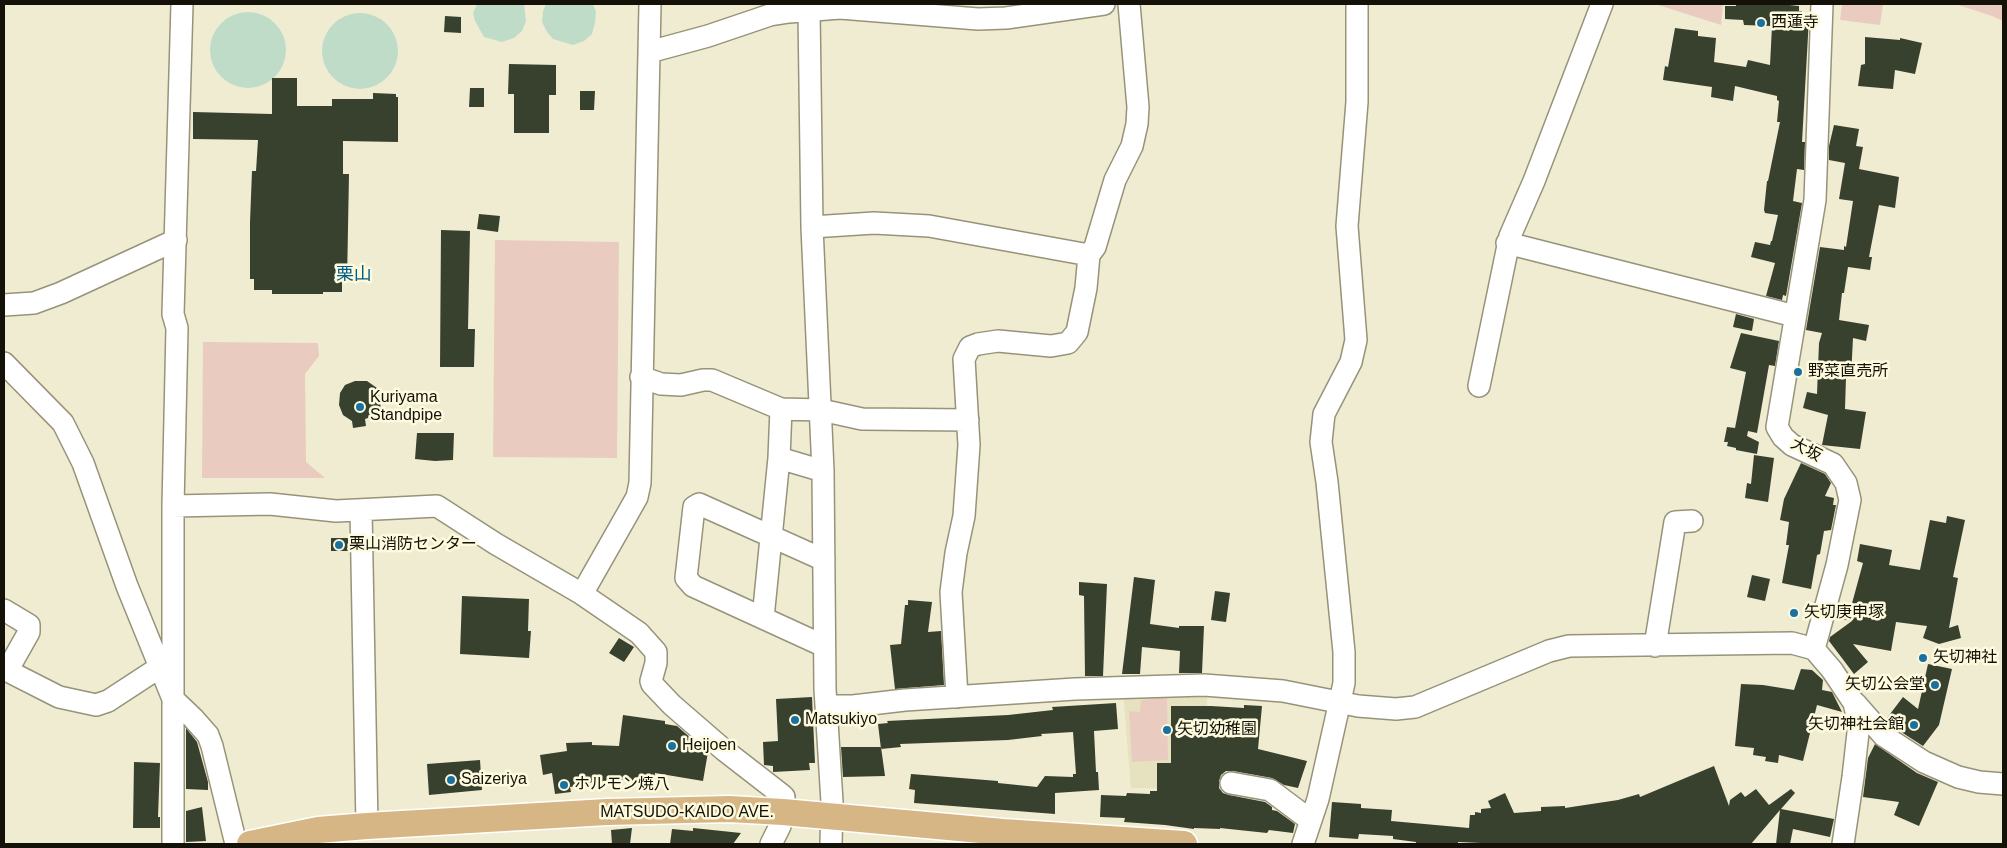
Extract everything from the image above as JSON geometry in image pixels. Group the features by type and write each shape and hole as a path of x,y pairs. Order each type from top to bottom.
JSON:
{"main road":[{"name":"MATSUDO-KAIDO AVE.","path":"250,844 278,841 318,830 367,826 696,809 832,816 1003,838 1184,844"}],"street":[{"path":"173,844 173,506 176,328 173,314 182,4"},
{"path":"582,594 637,497 640,483 650,4"},
{"path":"649,52 770,16 810,10 840,8 978,19 1006,18 1033,8 1104,4"},
{"path":"957,697 951,592 956,553 964,516 970,431 964,359 970,346 998,341 1051,346 1068,343 1077,332 1086,288 1089,255 1095,247 1115,180 1132,146 1137,124 1138,107 1129,4"},
{"path":"1303,844 1318,799 1344,683 1344,652 1327,482 1321,442 1324,414 1352,362 1356,340 1347,226 1357,102 1357,4"},
{"path":"1479,386 1507,243 1534,181 1602,4"},
{"name":"大坂","path":"1814,649 1837,565 1850,500 1846,483 1833,464 1792,445 1783,437 1778,427 1815,200 1822,4"},
{"path":"810,10 812,227 823,471 824,646 832,816 830,844"},
{"path":"812,227 874,223 929,226 1089,255"},
{"path":"4,305 34,303 61,293 176,240"},
{"path":"1507,243 1795,316"},
{"path":"4,363 63,422 83,463 127,586 173,699 208,736 236,844"},
{"path":"641,377 661,384 681,385 712,380 781,409 821,410 862,419 968,420"},
{"path":"763,618 779,458 781,409"},
{"path":"779,458 823,471"},
{"path":"173,506 270,504 336,511 437,506 496,544 582,594 639,633 653,647 656,652 656,663 651,681 652,684 672,705 724,750 784,797 780,826 771,844"},
{"path":"824,560 699,504 694,507 686,578 693,586 824,646"},
{"path":"361,510 367,826"},
{"path":"1655,646 1675,522 1692,521"},
{"path":"4,610 29,625 29,632 6,670 59,697 96,706 108,701 160,667"},
{"path":"826,706 853,706 1075,689 1204,685 1283,691 1384,709 1415,707 1549,651 1569,646 1792,643 1814,649 1832,670 1854,703 1884,736 1924,762 1958,777 1979,782 2003,784"},
{"path":"1843,844 1859,724 1854,703"},
{"path":"1231,783 1270,790 1310,820"}],"shaded area":[{"path":"477,4 524,4 526,21 522,31 514,38 502,42 484,37 475,21 473,13"},
{"path":"546,4 593,4 596,12 592,34 584,41 573,45 553,39 542,22"},
{"path":"1655,4 1723,4 1721,25"},
{"path":"1842,4 1883,4 1880,25 1840,20"},
{"path":"1955,4 2003,4 2003,21 1992,16"},
{"path":"248,12 262,15 275,23 283,36 286,50 283,64 275,77 262,85 248,88 234,85 221,77 213,64 210,50 213,36 221,23 234,15"},
{"path":"360,13 374,16 387,24 395,37 398,51 395,65 387,78 374,86 360,89 346,86 333,78 325,65 322,51 325,37 333,24 346,16"},
{"path":"495,240 619,242 617,458 493,457"},
{"path":"203,342 318,343 319,356 305,374 306,462 325,478 202,478"},
{"name":"矢切幼稚園","path":"1123,693 1207,697 1208,762 1205,789 1131,788"},
{"path":"1167,697 1168,760 1132,762 1129,711 1140,712 1141,700"}],"building":[{"path":"1736,4 1799,6 1799,11 1802,11 1802,18 1809,18 1802,142 1805,142 1804,170 1797,169 1793,201 1802,203 1786,296 1783,295 1782,300 1766,296 1775,263 1751,257 1755,242 1770,245 1778,215 1765,213 1764,210 1767,181 1780,122 1777,122 1779,101 1777,96 1735,86 1733,101 1711,97 1712,87 1663,80 1665,66 1668,67 1675,28 1698,31 1698,36 1716,38 1714,62 1746,67 1748,60 1770,65 1772,26 1744,25 1743,20 1725,19 1725,6 1736,6"},
{"path":"445,16 461,17 461,33 444,32"},
{"path":"1865,37 1900,40 1900,38 1922,43 1915,74 1895,70 1893,89 1858,86 1861,65 1865,64"},
{"path":"509,64 556,65 556,95 549,95 549,133 514,133 514,94 508,94"},
{"path":"272,78 297,78 297,106 332,106 332,99 373,99 373,93 396,94 396,97 398,97 398,142 343,141 343,174 349,174 347,282 342,281 342,292 272,294 272,290 254,290 254,279 250,279 250,222 252,171 256,171 258,140 193,139 193,112 272,114"},
{"path":"470,88 484,88 484,107 469,107"},
{"path":"580,91 595,91 594,110 580,110"},
{"path":"1834,125 1859,129 1856,146 1863,147 1859,169 1899,177 1895,208 1879,205 1869,257 1872,257 1870,270 1848,267 1844,293 1842,293 1839,320 1869,325 1866,341 1853,338 1851,377 1846,377 1845,409 1866,412 1860,449 1822,445 1828,415 1803,408 1807,392 1817,394 1819,343 1822,333 1806,330 1820,247 1844,250 1853,201 1839,199 1845,163 1829,160 1829,146"},
{"path":"479,214 500,216 498,232 477,229"},
{"path":"441,230 470,231 468,329 475,329 474,367 440,367"},
{"path":"1736,314 1754,319 1752,331 1733,327"},
{"path":"1741,333 1779,341 1775,366 1769,365 1757,433 1748,431 1747,436 1759,442 1757,454 1736,450 1736,448 1727,446 1728,442 1724,442 1727,427 1735,428 1746,372 1730,368"},
{"name":"Kuriyama Standpipe","path":"355,381 367,381 377,388 381,400 380,410 374,416 365,419 366,426 353,428 352,421 343,415 339,405 340,393 345,385"},
{"path":"417,433 454,433 453,460 415,459"},
{"path":"1754,455 1774,458 1768,502 1745,498 1747,483 1751,484"},
{"path":"1801,463 1825,474 1831,483 1825,496 1834,498 1833,505 1836,505 1831,530 1824,531 1820,554 1817,555 1811,589 1782,583 1789,545 1786,545 1789,522 1780,520 1784,499"},
{"path":"1947,516 1965,520 1953,577 1958,578 1949,628 1958,625 1961,638 1939,644 1923,638 1927,626 1896,622 1891,651 1853,644 1868,662 1854,674 1829,641 1830,637 1852,621 1838,618 1841,605 1851,607 1863,563 1857,561 1860,544 1892,550 1889,565 1920,570 1930,520 1946,523"},
{"path":"331,538 348,538 348,551 331,551"},
{"path":"1752,575 1770,579 1765,601 1747,597"},
{"path":"1134,577 1155,580 1150,624 1179,628 1179,626 1204,626 1202,673 1179,673 1180,651 1142,647 1140,674 1122,674"},
{"path":"1079,582 1107,584 1103,676 1085,676 1084,596 1079,595"},
{"path":"1215,591 1230,593 1226,622 1211,620"},
{"path":"462,596 529,599 528,631 531,631 529,658 460,654"},
{"path":"908,600 932,602 928,632 941,631 944,685 895,689 890,645 901,644 905,605 908,605"},
{"path":"619,638 634,647 624,662 609,653"},
{"path":"1928,664 1952,669 1939,725 1923,746 1895,728 1887,718 1903,697 1918,709"},
{"path":"1801,669 1812,670 1823,680 1822,690 1832,692 1842,712 1817,705 1803,761 1779,755 1778,763 1765,761 1766,757 1753,755 1754,748 1735,746 1741,684 1794,690"},
{"name":"Matsukiyo","path":"812,697 815,763 809,763 810,770 773,772 773,766 764,765 763,742 778,741 776,699"},
{"path":"1116,703 1118,729 1094,731 1099,790 1055,793 1055,814 914,803 915,790 909,789 911,774 998,781 998,783 1037,787 1045,776 1073,777 1073,774 1076,774 1073,732 1041,734 1042,736 1008,740 900,744 901,747 881,749 878,724 888,723 887,721 1008,715 1053,710 1052,707"},
{"path":"1244,705 1262,706 1258,749 1307,761 1298,788 1284,785 1272,778 1226,771 1221,775 1219,788 1223,793 1229,795 1265,802 1272,807 1272,810 1277,811 1295,824 1293,833 1269,830 1267,833 1220,828 1194,829 1124,822 1125,818 1100,817 1101,795 1126,796 1127,793 1150,794 1150,791 1157,791 1157,763 1171,763 1171,706 1244,708"},
{"path":"623,715 665,721 665,724 677,726 693,740 693,743 697,743 708,752 703,781 655,773 654,785 624,780 584,783 584,785 570,787 571,792 555,794 552,773 543,775 540,755 567,751 566,743 592,742 592,745 619,746"},
{"path":"186,728 197,742 208,782 208,790 186,789"},
{"path":"1875,744 1917,773 1938,782 1919,826 1894,815 1899,802 1863,797 1868,758"},
{"path":"841,747 881,747 885,776 843,777"},
{"path":"480,760 482,790 429,795 427,764"},
{"path":"134,762 160,763 158,817 160,817 160,828 133,828"},
{"path":"1714,766 1729,806 1730,800 1741,792 1745,797 1756,789 1769,805 1791,789 1795,793 1781,809 1834,819 1830,837 1793,829 1790,844 1776,844 1780,810 1751,844 1504,844 1458,842 1458,844 1416,844 1416,842 1393,839 1393,836 1359,834 1358,839 1329,837 1332,802 1361,804 1361,808 1392,810 1391,821 1469,828 1470,815 1475,815 1475,812 1481,813 1481,809 1491,808 1488,801 1505,793 1514,813 1541,811 1541,807 1565,806 1565,808 1618,800 1639,794 1640,797"},
{"path":"202,807 206,841 186,842 186,811"},
{"path":"632,828 630,844 612,844 611,830"},
{"path":"693,828 741,833 733,844 670,844 672,829 693,831"}],"place":[{"name":"西蓮寺","path":"1761,23"},
{"name":"野菜直売所","path":"1798,372"},
{"name":"Kuriyama Standpipe","path":"360,407"},
{"name":"栗山消防センター","path":"339,545"},
{"name":"矢切庚申塚","path":"1794,613"},
{"name":"矢切神社","path":"1923,658"},
{"name":"矢切公会堂","path":"1935,685"},
{"name":"Matsukiyo","path":"795,720"},
{"name":"矢切神社会館","path":"1914,725"},
{"name":"矢切幼稚園","path":"1167,730"},
{"name":"Heijoen","path":"672,746"},
{"name":"Saizeriya","path":"451,780"},
{"name":"ホルモン焼八","path":"564,785"}],"district":[{"name":"栗山","path":"354,275"}]}
